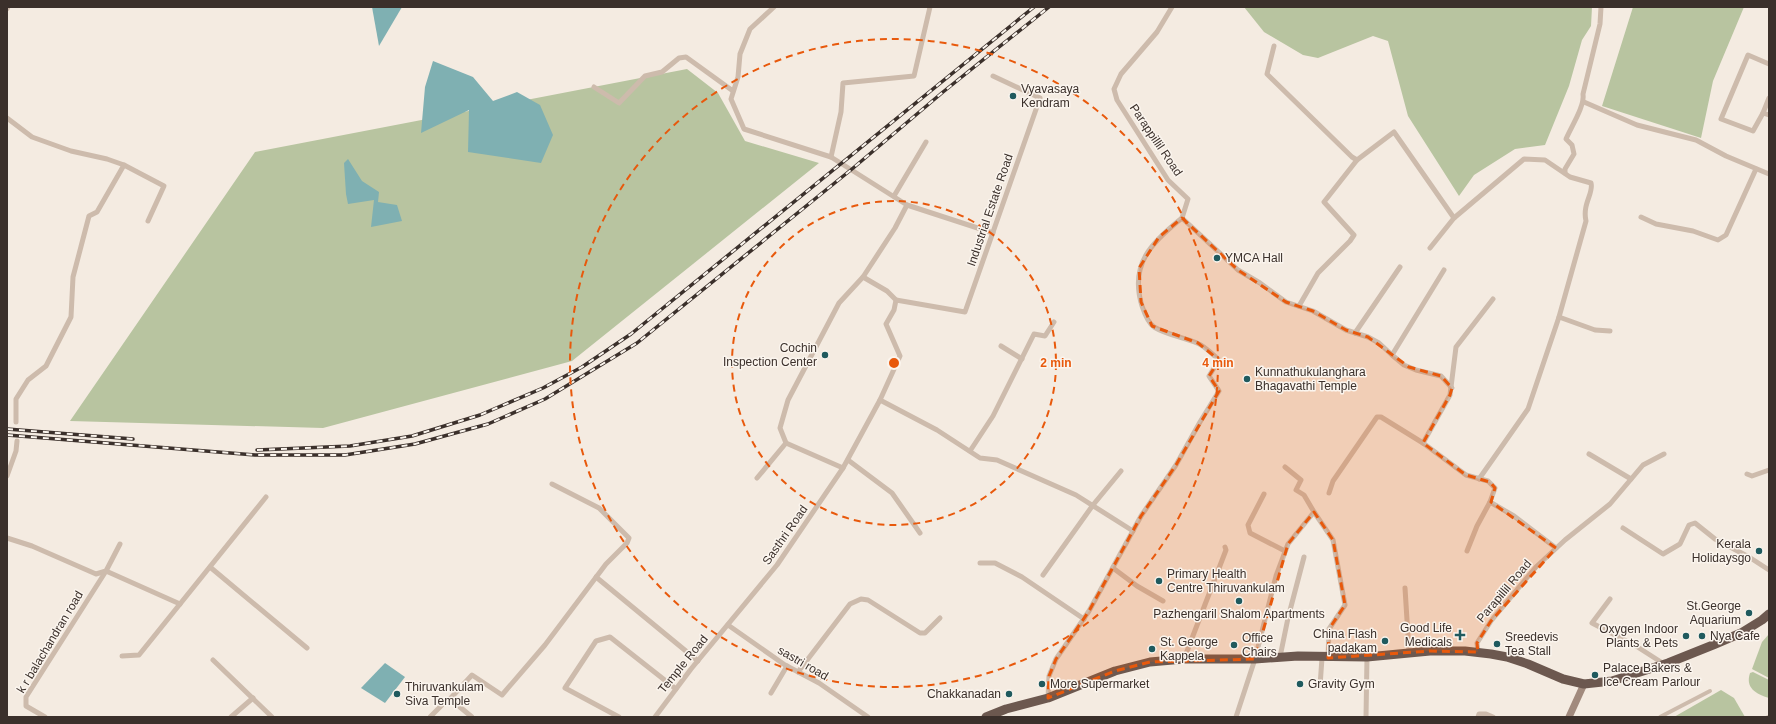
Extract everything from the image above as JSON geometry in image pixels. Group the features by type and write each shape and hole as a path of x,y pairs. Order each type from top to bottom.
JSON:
{"highway":[{"path":"986,717 1006,709 1048,698 1115,671 1150,662 1184,658 1325,658 1367,657 1430,651 1478,652 1507,657 1563,679 1584,684 1612,681 1664,664 1741,633 1769,614"}],"main road":[{"path":"1569,717 1584,684"}],"street":[{"path":"774,7 750,29 740,54 738,77 731,99 744,129 831,157 907,205 993,233"},
{"path":"831,157 841,112 843,83 914,76 930,7"},
{"name":"Parappillil Road","path":"1172,7 1157,32 1122,74 1114,89 1117,100 1168,180 1188,200 1182,218"},
{"path":"1565,173 1565,169 1574,154 1572,145 1566,139 1584,102 1584,94 1600,24 1601,7"},
{"path":"1274,46 1267,74 1357,160"},
{"path":"1769,64 1748,55 1721,119 1754,131 1769,98"},
{"path":"594,87 619,104 645,76 662,72 679,58 686,57 733,91"},
{"name":"Industrial Estate Road","path":"896,300 965,312 1040,98 993,76"},
{"path":"1584,102 1637,125 1696,140 1726,156 1769,174"},
{"path":"1763,112 1769,115"},
{"path":"7,118 32,137 71,151 107,159 124,165 164,186 148,221"},
{"path":"1299,306 1318,273 1354,235 1324,202 1357,160 1394,132 1454,218"},
{"path":"894,196 926,142"},
{"path":"1430,248 1454,218 1524,159 1545,160 1570,177 1587,180 1591,183 1592,187 1584,211 1586,221 1559,317 1528,409 1479,479"},
{"path":"16,422 16,399 28,380 46,366 71,317 73,277 90,216 97,212 124,165"},
{"path":"1641,217 1656,224 1693,231 1718,240 1723,239 1756,169"},
{"path":"843,468 786,443 780,428 788,400 839,303 863,277 895,228 907,205"},
{"path":"1048,698 1050,676 1056,659 1084,619 1141,516 1176,465 1219,391 1209,376 1219,360 1198,344 1152,326 1144,312 1141,302 1138,283 1139,268 1159,237 1182,218 1238,270 1260,283 1286,302 1313,311 1346,330 1368,337 1379,343 1404,364 1416,370 1441,376 1452,388"},
{"path":"1355,333 1400,267"},
{"path":"1392,355 1444,270"},
{"path":"863,277 887,291 896,300"},
{"path":"1423,443 1450,395 1456,348 1493,299"},
{"name":"Sasthri Road","path":"728,625 777,565 843,468 880,400 900,356 886,324 894,310 896,300"},
{"path":"1559,317 1595,330 1610,331"},
{"path":"970,451 993,416 1034,334 1045,336 1054,322"},
{"path":"1001,346 1022,359"},
{"path":"880,400 890,407 937,430 980,458 997,460 1019,471 1054,484 1093,505 1133,531"},
{"path":"1329,492 1333,481 1377,417 1381,417 1423,443 1466,475 1488,481 1494,488 1490,502 1477,526 1467,551"},
{"path":"7,476 16,451 17,441"},
{"path":"757,478 786,443"},
{"path":"1589,454 1631,479"},
{"name":"Parapillil Road","path":"1478,652 1477,643 1491,621 1536,567 1594,515 1610,504 1643,465 1664,454"},
{"path":"848,460 892,493 920,533"},
{"path":"1285,467 1301,480 1296,490 1304,495 1333,540 1345,605 1329,629 1320,686"},
{"path":"1042,575 1093,505 1121,470"},
{"path":"1747,474 1752,476 1769,470"},
{"path":"430,717 447,700 448,701 472,675 502,695 545,644 606,564 627,543 629,538 599,508 552,484"},
{"path":"1264,494 1248,525 1250,533 1285,551"},
{"path":"122,656 139,655 266,497"},
{"path":"1490,502 1514,516 1556,548"},
{"path":"1236,717 1255,659 1276,576 1285,551 1288,544 1314,512"},
{"path":"1623,528 1663,554 1680,544 1689,525 1695,523 1715,539 1749,557 1769,570"},
{"path":"7,538 32,546 95,573 106,571 180,604"},
{"path":"106,571 120,544"},
{"path":"1184,658 1226,550 1225,547"},
{"path":"1280,658 1288,618 1304,556"},
{"path":"980,563 995,563 1022,577 1084,619"},
{"path":"210,567 307,648"},
{"path":"1113,568 1137,586 1163,600"},
{"name":"k r balachandran road","path":"45,717 37,715 26,706 26,697 106,571"},
{"path":"596,577 698,661"},
{"path":"1405,588 1409,652"},
{"path":"798,672 850,604 861,599 868,600 920,633 925,633 940,618"},
{"path":"1610,599 1592,623 1636,646 1664,664"},
{"name":"Temple Road","path":"655,717 728,625"},
{"name":"sastri road","path":"728,625 787,666 819,683 868,717"},
{"path":"619,717 565,688 596,641 610,637 676,689"},
{"path":"1366,717 1367,657"},
{"path":"213,660 272,717"},
{"path":"771,694 787,666"},
{"path":"1660,717 1710,692"},
{"path":"231,717 253,698"},
{"path":"448,701 455,703 472,717"},
{"path":"1478,717 1479,714 1486,714 1493,717"}],"highlighted area":[{"path":"1182,218 1238,270 1286,302 1313,311 1346,330 1368,337 1409,367 1441,376 1452,388 1450,395 1423,443 1466,475 1490,482 1495,488 1491,502 1556,548 1491,621 1477,643 1478,652 1430,651 1328,658 1329,629 1345,605 1333,540 1314,512 1288,544 1255,659 1150,662 1115,671 1048,698 1049,676 1056,659 1089,611 1141,516 1176,465 1219,391 1209,376 1219,360 1198,343 1152,326 1141,302 1139,268 1159,237"}],"green space":[{"path":"1244,7 1592,7 1591,26 1582,40 1569,86 1545,145 1515,149 1474,175 1459,196 1408,116 1388,41 1373,36 1318,58 1303,55 1264,32"},
{"path":"1633,7 1744,7 1713,81 1701,138 1602,106"},
{"path":"687,69 718,93 745,141 819,163 572,361 323,428 70,421 255,152"},
{"path":"1769,634 1769,678 1752,669 1762,642"},
{"path":"1753,672 1769,680 1769,698 1760,695 1750,686 1750,673"},
{"path":"1721,690 1734,698 1745,717 1674,717"}],"water":[{"path":"372,7 402,7 379,46"},
{"path":"433,61 473,77 493,101 517,92 540,105 553,135 541,163 468,152 469,110 421,133 425,87"},
{"path":"348,159 362,181 379,192 378,202 397,205 402,221 371,227 374,200 348,204 344,163"},
{"path":"385,663 405,677 385,703 361,688"}],"railway":[{"path":"257,450 350,446 412,436 480,415 543,388 582,367 631,334 1034,7"},
{"path":"7,435 255,455 345,455 415,444 488,424 545,399 637,343 1049,7"},
{"path":"7,429 133,439"}],"place":[{"name":"Vyavasaya Kendram","path":"1013,96"},
{"name":"YMCA Hall","path":"1217,258"},
{"name":"Cochin Inspection Center","path":"825,355"},
{"name":"Kunnathukulanghara Bhagavathi Temple","path":"1247,379"},
{"name":"Kerala Holidaysgo","path":"1759,551"},
{"name":"Primary Health Centre Thiruvankulam","path":"1159,581"},
{"name":"Pazhengaril Shalom Apartments","path":"1239,601"},
{"name":"St.George Aquarium","path":"1749,613"},
{"name":"Good Life Medicals","path":"1460,635"},
{"name":"Oxygen Indoor Plants & Pets","path":"1686,636"},
{"name":"Nya Cafe","path":"1702,636"},
{"name":"China Flash padakam","path":"1385,641"},
{"name":"Sreedevis Tea Stall","path":"1497,644"},
{"name":"Office Chairs","path":"1234,645"},
{"name":"St. George Kappela","path":"1152,649"},
{"name":"Palace Bakers & Ice Cream Parlour","path":"1595,675"},
{"name":"More Supermarket","path":"1042,684"},
{"name":"Gravity Gym","path":"1300,684"},
{"name":"Thiruvankulam Siva Temple","path":"397,694"},
{"name":"Chakkanadan","path":"1009,694"}]}
